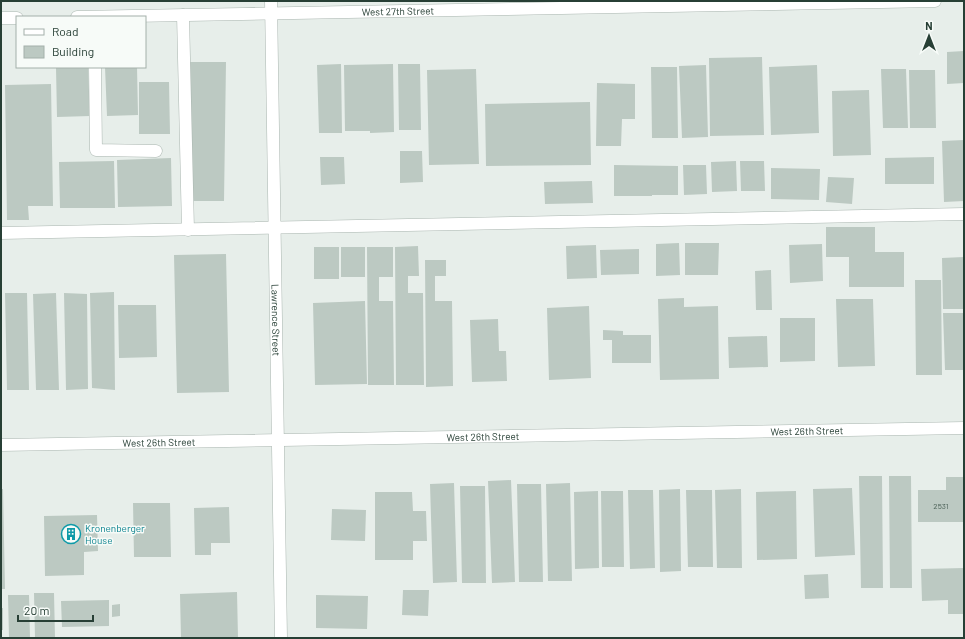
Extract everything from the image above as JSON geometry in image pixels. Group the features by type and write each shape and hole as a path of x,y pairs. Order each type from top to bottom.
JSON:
{"street":[{"name":"Lawrence Street","path":"270,1 280,638"},
{"name":"West 27th Street","path":"139,16 936,1"},
{"path":"183,15 188,230"},
{"path":"1,18 16,18"},
{"path":"96,68 96,150 156,150"},
{"path":"1,233 964,214"},
{"name":"West 26th Street","path":"1,445 964,428"}],"building":[{"path":"964,51 964,83 947,84 947,52"},
{"path":"762,57 764,135 710,136 709,58"},
{"path":"190,62 226,62 224,201 188,201"},
{"path":"341,64 342,133 319,133 317,65"},
{"path":"393,64 394,132 370,133 370,131 345,131 344,65"},
{"path":"398,64 420,64 421,130 399,130"},
{"path":"706,65 708,137 682,138 679,66"},
{"path":"817,65 819,133 771,135 769,67"},
{"path":"651,67 677,67 678,138 652,138"},
{"path":"56,68 88,68 90,116 57,117"},
{"path":"105,68 137,68 138,115 107,116"},
{"path":"476,69 479,164 429,165 427,70"},
{"path":"881,69 906,69 908,128 883,128"},
{"path":"909,70 935,70 936,128 910,128"},
{"path":"139,82 169,82 170,134 139,134"},
{"path":"597,83 635,84 635,119 622,119 621,146 596,146"},
{"path":"51,84 53,206 28,206 29,220 7,220 5,85"},
{"path":"869,90 871,155 833,156 832,91"},
{"path":"590,102 591,165 486,166 485,104"},
{"path":"964,140 964,201 944,202 942,141"},
{"path":"400,151 422,151 423,182 400,183"},
{"path":"320,157 344,157 345,184 321,185"},
{"path":"934,157 934,184 885,184 885,158"},
{"path":"171,158 172,206 118,207 117,160"},
{"path":"114,161 115,208 60,208 59,162"},
{"path":"736,161 737,191 712,192 711,162"},
{"path":"740,161 764,161 765,191 741,191"},
{"path":"614,165 678,166 678,195 614,196"},
{"path":"683,165 706,165 707,194 684,195"},
{"path":"771,168 820,169 819,200 771,199"},
{"path":"828,177 854,178 852,204 826,202"},
{"path":"592,181 593,203 545,204 544,182"},
{"path":"826,227 875,227 875,252 904,252 904,287 849,287 849,257 826,257"},
{"path":"679,243 680,275 656,276 656,244"},
{"path":"685,243 719,243 718,275 685,275"},
{"path":"822,244 823,281 790,283 789,245"},
{"path":"596,245 597,278 567,279 566,246"},
{"path":"418,246 419,276 408,276 408,293 423,293 424,385 396,385 395,247"},
{"path":"314,247 339,247 339,279 314,279"},
{"path":"341,247 365,247 365,277 341,277"},
{"path":"367,247 393,247 393,277 379,277 379,301 393,301 394,385 368,385"},
{"path":"639,249 639,274 601,275 600,250"},
{"path":"226,254 229,392 177,393 174,255"},
{"path":"964,257 964,309 943,309 942,258"},
{"path":"425,260 446,260 446,276 435,276 435,301 452,301 453,386 426,387"},
{"path":"771,270 772,310 756,310 755,271"},
{"path":"915,280 941,280 942,375 916,375"},
{"path":"114,292 115,390 92,388 90,293"},
{"path":"5,293 27,293 29,390 7,390"},
{"path":"56,293 59,390 36,390 33,294"},
{"path":"64,293 87,294 88,389 66,390"},
{"path":"684,298 684,307 718,306 719,379 660,380 658,299"},
{"path":"836,299 873,299 875,366 838,367"},
{"path":"365,301 367,384 315,385 313,303"},
{"path":"118,305 156,305 157,357 119,358"},
{"path":"589,306 591,378 549,380 547,308"},
{"path":"943,313 964,313 964,370 945,370"},
{"path":"780,318 815,318 815,361 780,362"},
{"path":"498,319 499,351 506,351 507,381 472,382 470,320"},
{"path":"603,330 623,331 623,335 651,335 651,363 612,363 612,340 603,340"},
{"path":"767,336 768,367 729,368 728,337"},
{"path":"859,476 882,476 883,588 861,588"},
{"path":"889,476 911,476 912,588 890,588"},
{"path":"946,477 964,477 964,522 918,522 918,490 946,490"},
{"path":"511,480 515,582 492,583 488,481"},
{"path":"454,483 457,582 433,583 430,484"},
{"path":"570,483 572,581 548,581 546,484"},
{"path":"517,484 541,484 543,582 519,582"},
{"path":"460,486 485,486 486,583 462,583"},
{"path":"852,488 855,555 815,557 813,489"},
{"path":"1,489 3,489 5,589 1,589"},
{"path":"680,489 681,571 660,572 659,490"},
{"path":"741,489 742,568 717,568 715,490"},
{"path":"628,490 653,490 655,568 630,569"},
{"path":"686,490 712,490 713,567 688,567"},
{"path":"598,491 599,568 575,569 574,492"},
{"path":"601,491 623,491 624,567 602,567"},
{"path":"796,491 797,559 757,560 756,492"},
{"path":"375,492 412,492 413,511 426,511 427,541 413,541 413,560 375,560"},
{"path":"133,503 170,503 171,557 134,557"},
{"path":"229,507 230,543 211,543 211,555 195,555 194,508"},
{"path":"332,509 366,510 365,541 331,540"},
{"name":"Kronenberger House","path":"97,515 98,551 84,552 84,575 45,576 44,516"},
{"path":"964,568 964,614 948,614 948,600 922,601 921,569"},
{"path":"828,574 829,598 805,599 804,575"},
{"path":"403,590 429,590 428,616 402,615"},
{"path":"237,592 238,638 181,638 180,594"},
{"path":"34,593 54,593 55,638 35,638"},
{"path":"8,595 29,595 30,638 9,638"},
{"path":"316,595 368,596 367,629 316,628"},
{"path":"109,600 109,626 62,627 61,601"},
{"path":"120,604 120,616 112,617 112,605"},
{"path":"1,608 3,608 3,630 1,630"}],"place":[{"name":"Kronenberger House","path":"71,534"}]}
